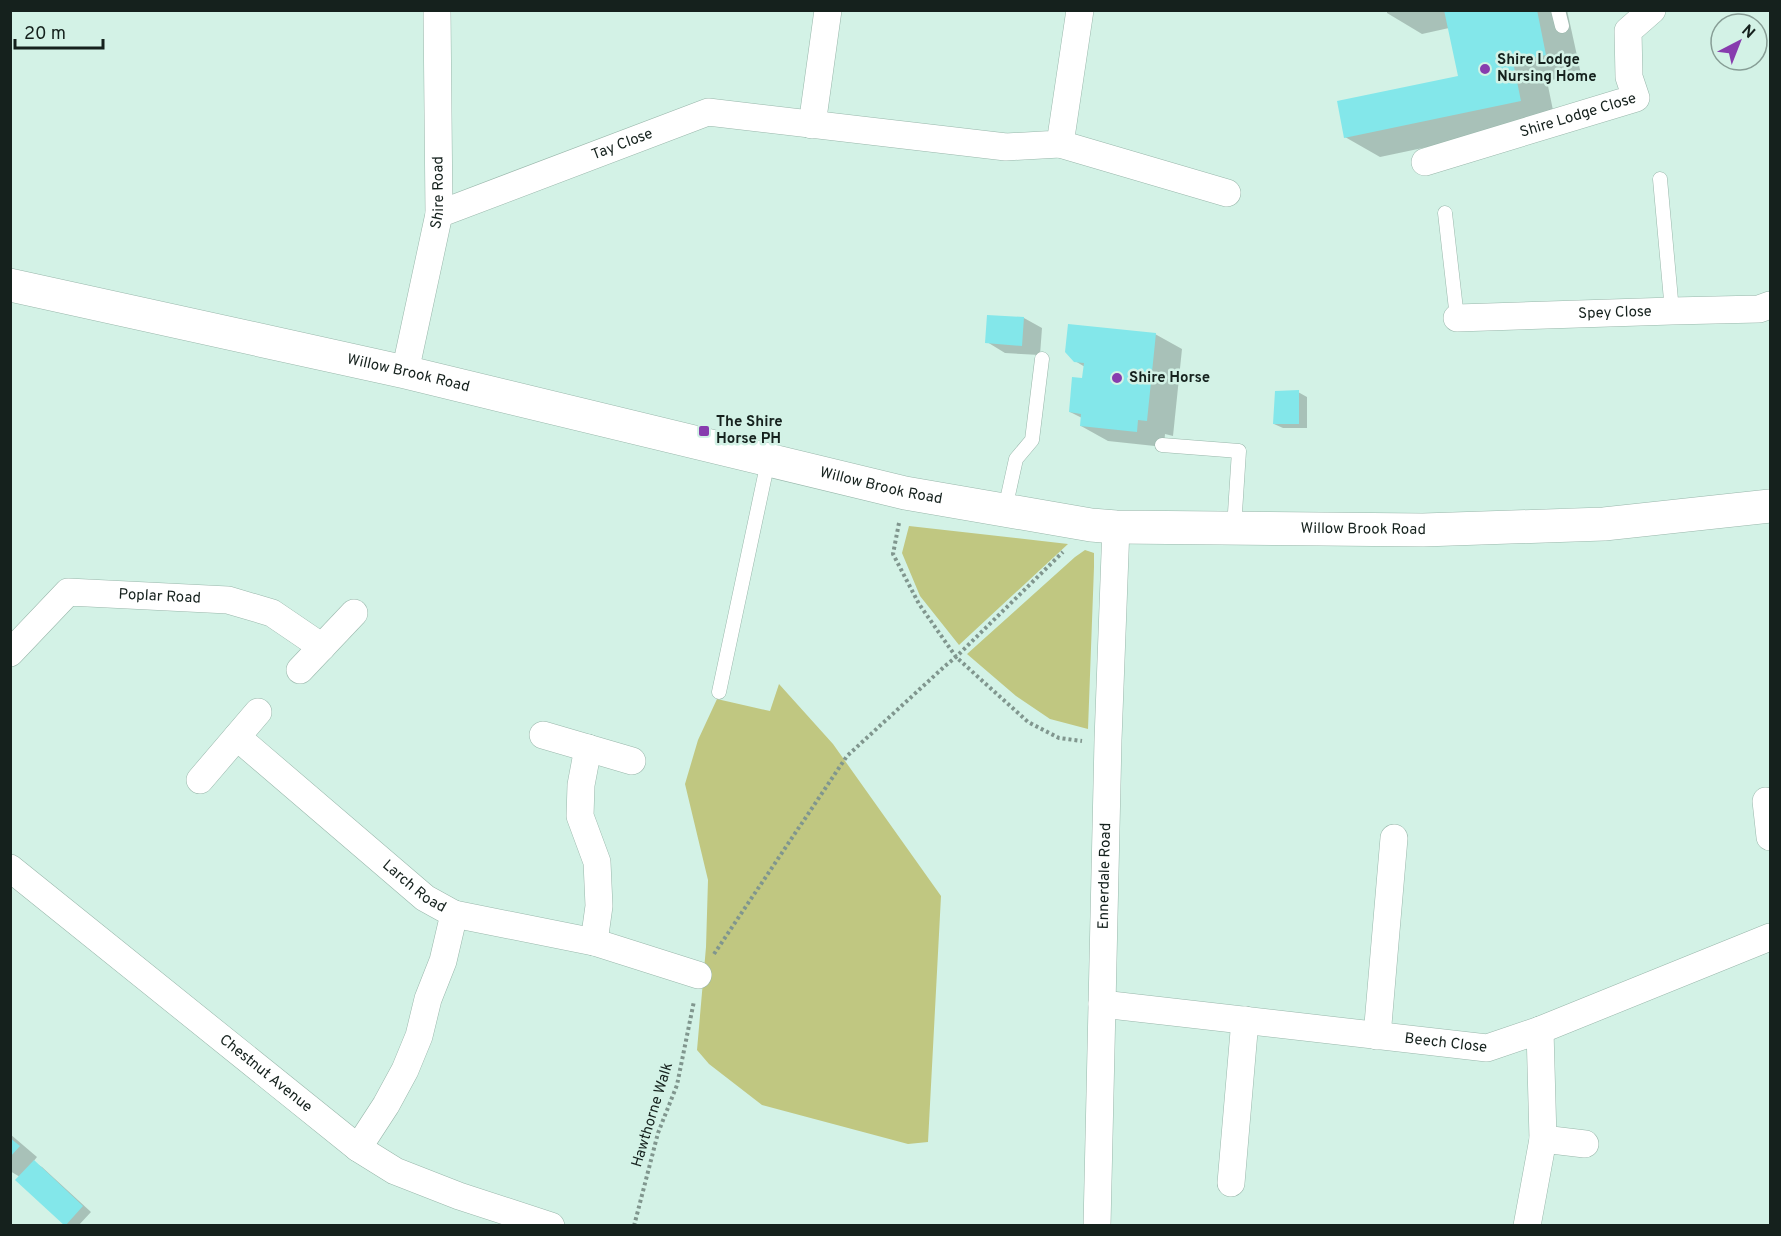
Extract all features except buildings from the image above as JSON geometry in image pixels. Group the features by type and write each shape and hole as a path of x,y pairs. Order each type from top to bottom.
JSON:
{"street":[{"name":"Shire Road","path":"405,372 439,214 437,10"},
{"path":"812,124 828,10"},
{"path":"1060,144 1080,10"},
{"name":"Shire Lodge Close","path":"1425,162 1636,98 1629,77 1628,31 1653,10"},
{"name":"Tay Close","path":"439,214 708,112 1006,147 1060,144 1227,193"},
{"name":"Willow Brook Road","path":"10,285 405,372 905,493 1103,526 1423,530 1604,524 1770,506"},
{"name":"Spey Close","path":"1457,318 1759,309 1770,305"},
{"name":"Ennerdale Road","path":"1097,1226 1108,740 1103,526"},
{"name":"Poplar Road","path":"10,653 68,592 228,600 272,614 322,647"},
{"path":"300,670 354,613"},
{"path":"200,780 258,712"},
{"path":"543,735 632,761"},
{"name":"Larch Road","path":"237,737 425,898 454,914 419,1036 405,1070 386,1105 358,1148"},
{"path":"588,748 581,785 580,816 597,862 599,906 594,942"},
{"path":"1766,801 1770,837"},
{"path":"1377,1035 1395,838"},
{"name":"Chestnut Avenue","path":"10,868 358,1148 394,1171 459,1196 551,1226"},
{"path":"454,914 594,942 698,975"},
{"name":"Beech Close","path":"1102,1004 1487,1048 1540,1030 1770,938"},
{"path":"1231,1184 1245,1020"},
{"path":"1527,1226 1543,1139 1540,1030"},
{"path":"1543,1139 1585,1144"}],"lane":[{"path":"1558,10 1562,26"},
{"path":"1660,179 1672,311"},
{"path":"1445,213 1457,318"},
{"path":"1005,509 1016,459 1032,440 1042,359"},
{"path":"1162,445 1239,451 1233,528"},
{"path":"719,692 768,461"}],"path":[{"path":"905,493 893,554 919,604 956,657 1028,723 1059,738 1087,741 1108,740"},
{"path":"698,975 847,756 1103,526"},
{"name":"Hawthorne Walk","path":"634,1226 658,1133 677,1085 698,975"}],"green space":[{"path":"909,526 1068,544 959,645 920,596 902,553"},
{"path":"1085,550 1094,553 1088,729 1050,719 1016,696 967,654"},
{"path":"779,684 833,744 941,896 928,1142 908,1144 762,1105 709,1064 697,1050 706,947 708,880 685,784 698,740 717,699 770,711"}],"place":[{"name":"Shire Lodge Nursing Home","path":"1485,69"},
{"name":"Shire Horse","path":"1117,378"},
{"name":"The Shire Horse PH","path":"704,431"}]}
